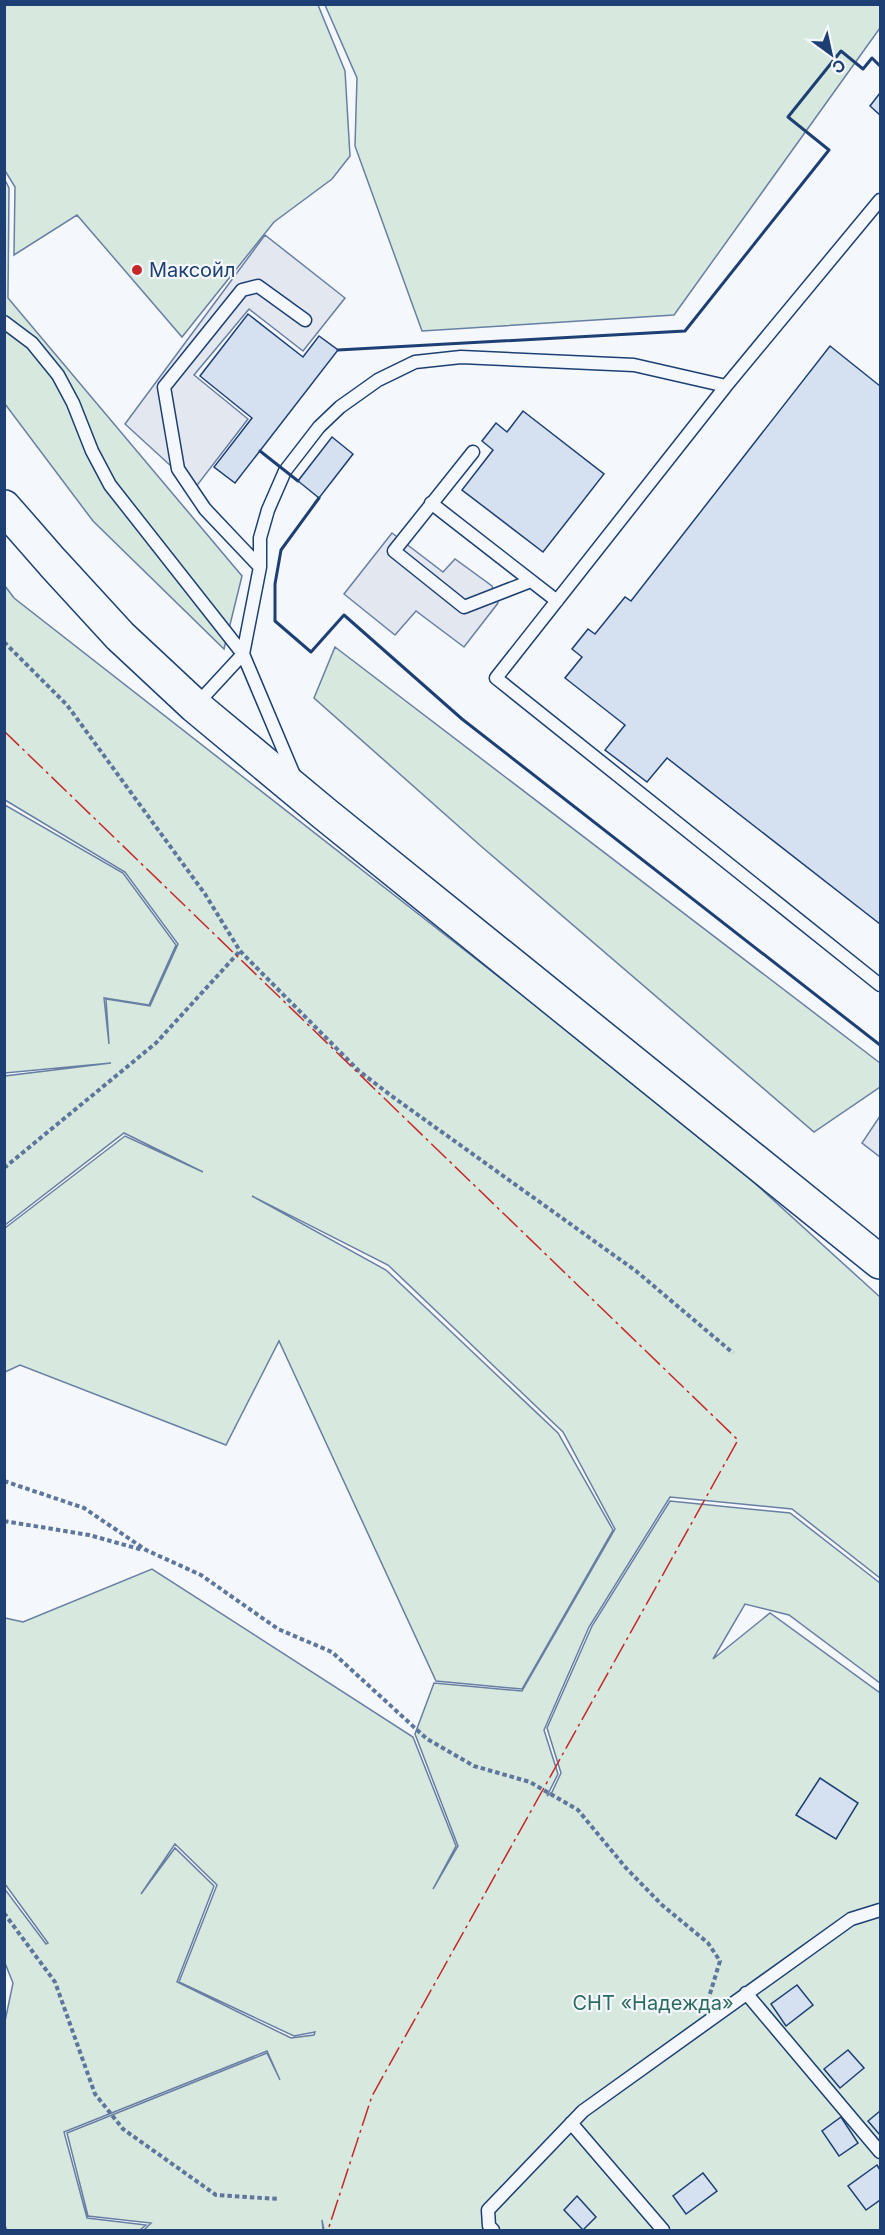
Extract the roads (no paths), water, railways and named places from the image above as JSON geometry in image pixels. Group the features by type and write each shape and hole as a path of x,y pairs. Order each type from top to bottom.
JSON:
{"main road":[{"path":"4,507 120,636 195,706 303,796 880,1262"}],"lane":[{"path":"880,200 726,386 496,678 880,985"},
{"path":"260,567 205,509 178,469 164,387 242,290 258,286 305,320"},
{"path":"4,322 32,343 58,375 73,403 92,451 111,485 243,654 303,796"},
{"path":"195,706 243,654 260,567 260,538 268,510 285,471 319,427 340,407 378,380 415,362 461,357 634,365 726,386"},
{"path":"473,452 394,551 464,607 531,581"},
{"path":"431,503 557,601"},
{"path":"493,2230 489,2226 488,2210 583,2111 851,1919 880,1910"},
{"path":"746,1993 880,2152"},
{"path":"571,2123 663,2230"}],"place":[{"name":"Максойл","path":"137,270"}],"park label":[{"name":"СНТ «Надежда»","path":"653,2003"}]}
